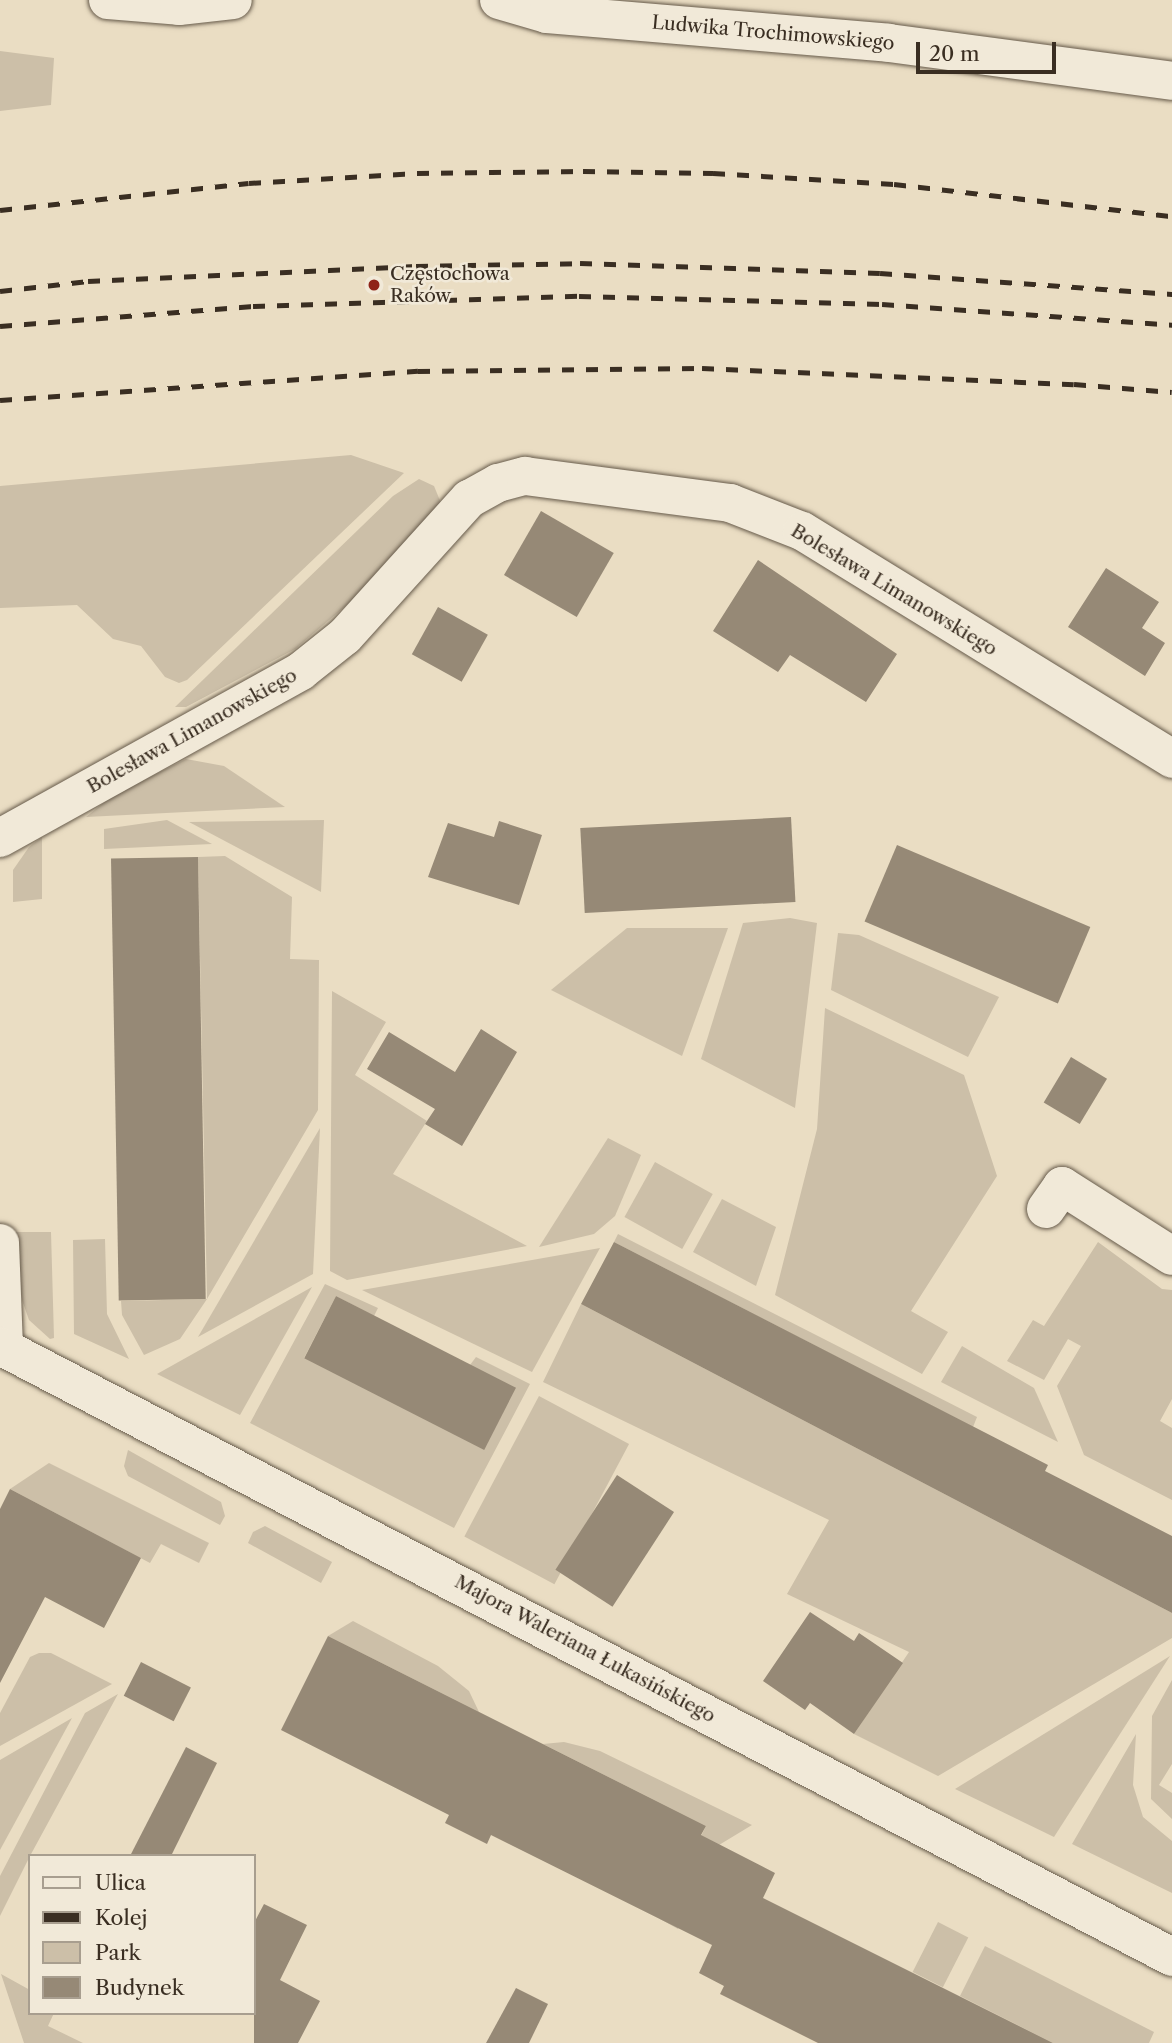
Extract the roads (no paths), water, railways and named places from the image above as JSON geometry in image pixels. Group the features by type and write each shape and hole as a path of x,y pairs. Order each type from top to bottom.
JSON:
{"street":[{"path":"108,0 179,6 233,0"},
{"name":"Ludwika Trochimowskiego","path":"499,0 547,14 888,43 1172,81"},
{"name":"Bolesława Limanowskiego","path":"0,838 301,671 345,636 469,499 498,483 525,476 730,503 802,531 1172,759"},
{"path":"1046,1209 1062,1186 1172,1256"},
{"path":"0,1243 1,1350"},
{"name":"Majora Waleriana Łukasińskiego","path":"1,1350 1172,1957"}],"railway":[{"path":"0,210 249,183 417,173 583,171 713,173 894,184 1172,216"},
{"path":"0,291 88,281 416,266 580,263 880,273 1172,294"},
{"path":"0,326 253,306 579,296 882,304 1172,325"},
{"path":"0,400 418,371 702,368 1074,384 1172,392"}],"place":[{"name":"Częstochowa Raków","path":"374,285"}]}
